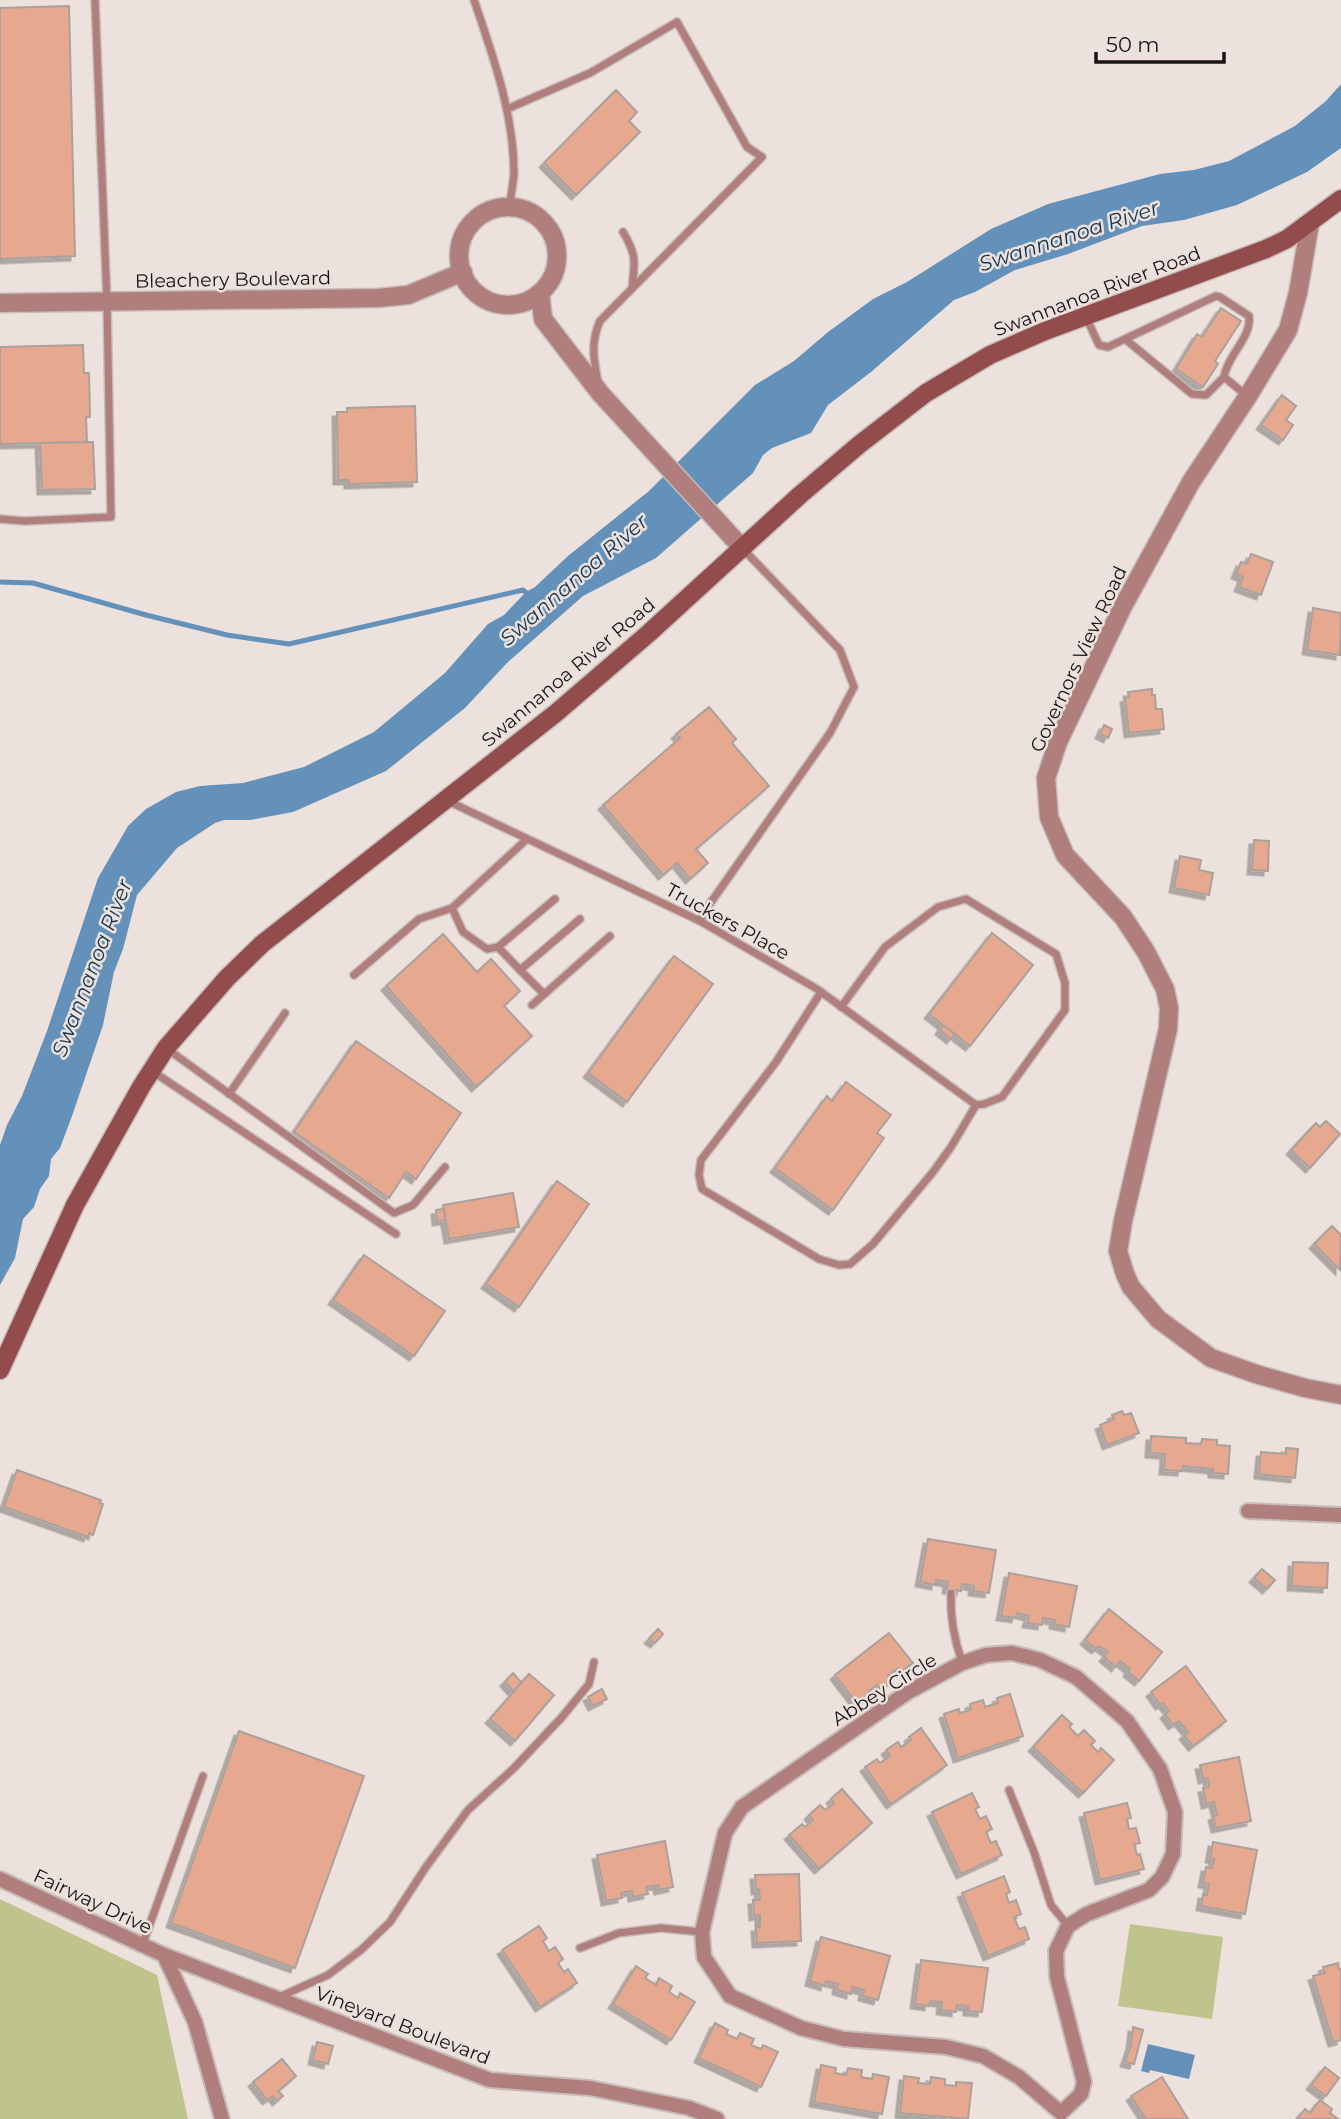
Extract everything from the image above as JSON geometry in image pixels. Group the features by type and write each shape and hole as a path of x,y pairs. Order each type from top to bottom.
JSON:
{"main road":[{"name":"Swannanoa River Road","path":"0,1370 75,1205 152,1070 166,1048 227,978 262,944 556,713 649,633 800,495 926,393 990,355 1085,315 1287,239 1341,199"}],"street":[{"path":"509,207 526,210 541,219 551,232 557,248 556,265 550,281 540,293 511,305 496,303 481,296 470,286 460,257 462,241 469,227 480,216 494,209 509,207"},
{"name":"Governors View Road","path":"1310,223 1298,293 1288,330 1191,481 1122,608 1058,742 1046,778 1049,817 1065,855 1123,917 1146,952 1165,989 1169,1008 1168,1029 1118,1251 1131,1287 1158,1319 1211,1359 1256,1374 1341,1395"},
{"name":"Bleachery Boulevard","path":"0,303 378,298 408,295 463,272"},
{"path":"540,293 543,319 600,393 743,549"},
{"path":"1248,1511 1341,1515"},
{"name":"Abbey Circle","path":"1012,1653 1040,1660 1076,1677 1127,1721 1160,1769 1175,1812 1173,1854 1162,1877 1149,1890 1087,1914 1068,1926 1056,1951 1058,1977 1084,2082 1081,2094 1063,2116 1019,2077 983,2056 946,2046 844,2039 801,2028 730,1996 704,1957 702,1932 725,1833 742,1807 908,1692 962,1663 986,1655 1012,1653"},
{"name":"Fairway Drive","path":"0,1879 164,1955 195,2022 222,2119"},
{"name":"Vineyard Boulevard","path":"164,1955 490,2080 590,2088 689,2108 717,2119"}],"lane":[{"path":"0,519 25,521 111,517 107,302 95,0"},
{"path":"474,0 507,109 514,175 509,207"},
{"path":"507,109 590,73 677,22 747,147 762,158 600,321 594,336 593,355 600,393"},
{"path":"623,232 633,248 635,265 632,288"},
{"path":"1085,315 1099,345 1108,347 1216,296 1249,316 1250,325 1225,367 1224,377 1206,395 1192,394 1125,339"},
{"path":"1224,377 1248,396"},
{"path":"700,921 830,733 854,687 840,650 743,549"},
{"name":"Truckers Place","path":"445,799 700,921 821,992 976,1105"},
{"path":"354,975 419,919 452,908 527,839"},
{"path":"452,908 463,932 487,949 498,947 555,899"},
{"path":"821,992 776,1062 701,1160 699,1175 702,1189 819,1259 839,1265 850,1264 873,1244 933,1172 976,1105 1002,1097 1065,1010 1065,983 1056,954 966,900 939,907 886,947 841,1007"},
{"path":"520,970 580,919"},
{"path":"532,1005 610,936"},
{"path":"498,947 544,994"},
{"path":"229,1094 285,1013"},
{"path":"166,1048 394,1213 413,1205 445,1167"},
{"path":"152,1070 396,1234"},
{"path":"951,1592 954,1639 962,1663"},
{"path":"276,1998 328,1975 390,1922 468,1810 514,1768 589,1684 594,1662"},
{"path":"142,1945 203,1776"},
{"path":"1009,1790 1034,1852 1051,1905 1068,1926"},
{"path":"580,1948 619,1933 661,1928 702,1932"}],"green space":[{"path":"0,1899 157,1975 188,2119 0,2119"},
{"path":"1130,1924 1223,1937 1212,2019 1118,2006"}],"water":[{"name":"Swannanoa River","path":"1341,84 1341,148 1307,172 1237,205 1184,220 1142,226 1068,254 1015,270 954,300 871,372 828,405 811,433 772,448 763,455 753,473 656,558 583,596 507,663 465,708 386,771 293,812 215,823 177,848 137,895 114,972 103,1025 72,1116 60,1148 51,1159 49,1176 40,1189 34,1207 23,1219 15,1258 0,1285 0,1145 47,1031 98,878 128,826 146,809 176,792 200,786 243,783 304,767 374,732 445,673 488,624 504,615 568,556 649,491 755,385 794,361 873,299 907,282 991,229 1048,204 1160,174 1194,170 1229,161 1295,126 1326,101"},
{"path":"1148,2044 1195,2055 1189,2079 1150,2070 1149,2073 1141,2071"}],"building":[{"path":"69,6 75,256 0,259 0,8"},
{"path":"616,90 637,112 629,121 640,132 576,195 544,163"},
{"path":"1221,308 1241,321 1215,361 1218,364 1203,387 1176,369 1197,334 1202,337"},
{"path":"83,345 84,373 89,373 90,417 86,417 87,442 0,444 0,347"},
{"path":"1282,395 1296,406 1286,420 1293,425 1283,440 1261,425"},
{"path":"415,406 417,482 349,484 349,480 338,480 337,412 347,412 347,408"},
{"path":"93,442 95,489 42,490 40,443"},
{"path":"1251,554 1273,562 1261,595 1239,587 1243,577 1236,574 1241,562 1247,564"},
{"path":"1313,608 1341,613 1340,655 1307,650"},
{"path":"1152,689 1156,709 1162,709 1164,729 1129,733 1125,698 1129,697 1128,692"},
{"path":"709,707 736,739 732,743 769,786 696,849 708,863 690,879 677,863 663,875 603,805 680,738 676,734"},
{"path":"1104,725 1112,729 1108,738 1100,734"},
{"path":"1254,840 1269,841 1268,871 1252,870"},
{"path":"1180,856 1201,860 1199,870 1213,873 1209,895 1174,888"},
{"path":"992,933 1033,965 970,1046 929,1014"},
{"path":"443,934 477,972 491,959 520,991 504,1006 532,1036 476,1087 386,986"},
{"path":"674,956 713,984 627,1102 588,1073"},
{"path":"943,1025 955,1034 951,1039 940,1030"},
{"path":"356,1041 461,1113 416,1179 406,1172 389,1198 294,1132"},
{"path":"846,1082 891,1115 877,1133 884,1138 833,1210 775,1168 827,1096 832,1101"},
{"path":"1326,1121 1340,1134 1310,1168 1291,1150 1316,1123 1320,1127"},
{"path":"557,1181 589,1204 519,1307 486,1284"},
{"path":"513,1193 519,1227 449,1239 443,1205"},
{"path":"444,1209 445,1220 437,1221 436,1210"},
{"path":"1332,1226 1341,1235 1340,1270 1314,1244"},
{"path":"364,1255 445,1311 414,1356 333,1300"},
{"path":"1122,1411 1124,1415 1131,1413 1139,1433 1107,1445 1100,1425 1114,1419 1112,1415"},
{"path":"1151,1436 1186,1438 1186,1443 1201,1444 1202,1439 1217,1440 1217,1445 1230,1446 1228,1474 1213,1473 1213,1469 1183,1466 1182,1471 1164,1470 1165,1454 1150,1453"},
{"path":"1286,1448 1298,1449 1295,1478 1259,1474 1261,1452 1286,1454"},
{"path":"17,1470 101,1500 100,1503 103,1504 93,1535 89,1533 88,1537 4,1507"},
{"path":"928,1539 996,1550 989,1593 973,1591 974,1586 962,1584 961,1591 947,1589 948,1582 936,1580 936,1585 920,1582"},
{"path":"1293,1562 1328,1563 1327,1588 1292,1586"},
{"path":"1262,1569 1275,1580 1267,1589 1254,1578"},
{"path":"1009,1573 1077,1586 1069,1627 1043,1618 1042,1625 1027,1623 1029,1616 1017,1613 1016,1618 1001,1616"},
{"path":"1109,1609 1162,1652 1139,1681 1120,1661 1116,1667 1104,1657 1108,1652 1099,1646 1096,1649 1085,1640"},
{"path":"658,1629 663,1634 655,1643 649,1639"},
{"path":"889,1633 913,1663 901,1672 898,1668 888,1676 892,1681 881,1690 877,1685 868,1692 871,1695 858,1705 835,1675"},
{"path":"1186,1666 1226,1721 1193,1746 1184,1735 1188,1732 1179,1721 1173,1725 1165,1714 1169,1711 1163,1703 1160,1705 1151,1692"},
{"path":"513,1673 521,1682 514,1692 505,1682"},
{"path":"529,1674 554,1695 515,1741 490,1719"},
{"path":"602,1689 607,1699 593,1706 588,1697"},
{"path":"1010,1694 1023,1736 958,1758 944,1714 959,1709 960,1713 971,1710 970,1704 983,1700 985,1707 998,1703 997,1698"},
{"path":"1062,1715 1072,1724 1069,1727 1078,1736 1084,1730 1095,1741 1091,1745 1098,1752 1101,1748 1114,1760 1083,1793 1033,1747"},
{"path":"921,1728 947,1765 891,1804 865,1767 877,1759 880,1763 890,1756 886,1750 898,1742 901,1747"},
{"path":"239,1731 364,1776 295,1968 171,1923"},
{"path":"1239,1757 1251,1821 1216,1828 1214,1802 1206,1804 1203,1788 1209,1787 1208,1778 1203,1779 1200,1765"},
{"path":"842,1789 872,1823 819,1869 789,1835 802,1824 805,1827 813,1820 809,1815 820,1805 825,1810 834,1803 831,1799"},
{"path":"972,1793 979,1807 975,1809 980,1819 986,1816 992,1829 986,1832 991,1843 996,1841 1002,1855 961,1874 932,1812"},
{"path":"1127,1803 1131,1818 1127,1819 1129,1829 1136,1828 1140,1843 1134,1844 1144,1869 1100,1880 1084,1813"},
{"path":"665,1841 673,1887 659,1890 658,1885 646,1887 648,1894 633,1897 632,1891 621,1893 622,1898 606,1901 597,1855"},
{"path":"1213,1842 1257,1850 1245,1914 1201,1906 1203,1894 1207,1895 1209,1884 1203,1883 1206,1867 1212,1868 1214,1859 1210,1858"},
{"path":"799,1874 801,1941 757,1943 756,1927 760,1927 760,1915 754,1916 753,1900 760,1900 755,1875"},
{"path":"1004,1876 1010,1892 1006,1894 1009,1903 1016,1900 1021,1914 1014,1917 1019,1929 1025,1927 1029,1939 988,1956 962,1893"},
{"path":"539,1926 547,1938 543,1941 549,1951 555,1947 563,1959 558,1963 564,1972 568,1969 577,1983 540,2007 502,1950"},
{"path":"821,1937 890,1956 878,2000 863,1996 864,1990 852,1987 851,1994 837,1990 838,1984 826,1981 825,1986 810,1981"},
{"path":"921,1960 988,1968 982,2012 968,2011 968,2006 957,2005 956,2012 941,2010 942,2002 930,2001 929,2006 915,2004"},
{"path":"1338,1963 1341,1969 1341,2040 1333,2042 1313,1976 1325,1973 1323,1967"},
{"path":"636,1966 648,1974 645,1978 656,1985 659,1978 672,1986 669,1992 678,1998 680,1993 695,2002 671,2040 613,2004"},
{"path":"715,2023 728,2030 726,2034 737,2039 740,2033 754,2039 751,2045 761,2049 763,2045 778,2052 761,2087 699,2058"},
{"path":"1133,2027 1143,2030 1134,2064 1125,2062"},
{"path":"317,2042 333,2046 328,2064 313,2060"},
{"path":"282,2059 296,2076 278,2091 283,2096 277,2101 273,2096 267,2100 253,2082"},
{"path":"821,2065 836,2068 835,2073 846,2075 848,2068 862,2070 861,2077 872,2079 873,2074 889,2077 882,2114 814,2102"},
{"path":"1325,2067 1339,2078 1326,2096 1311,2085"},
{"path":"904,2076 919,2078 918,2083 930,2084 931,2077 945,2079 945,2085 956,2086 956,2082 972,2083 968,2119 900,2113"},
{"path":"1162,2077 1188,2119 1146,2119 1131,2096"},
{"path":"1320,2100 1332,2109 1330,2113 1338,2119 1297,2119 1305,2109 1310,2113"}],"waterway":[{"name":"Swannanoa River","path":"0,582 33,583 227,635 289,644 523,590 529,595"}]}
